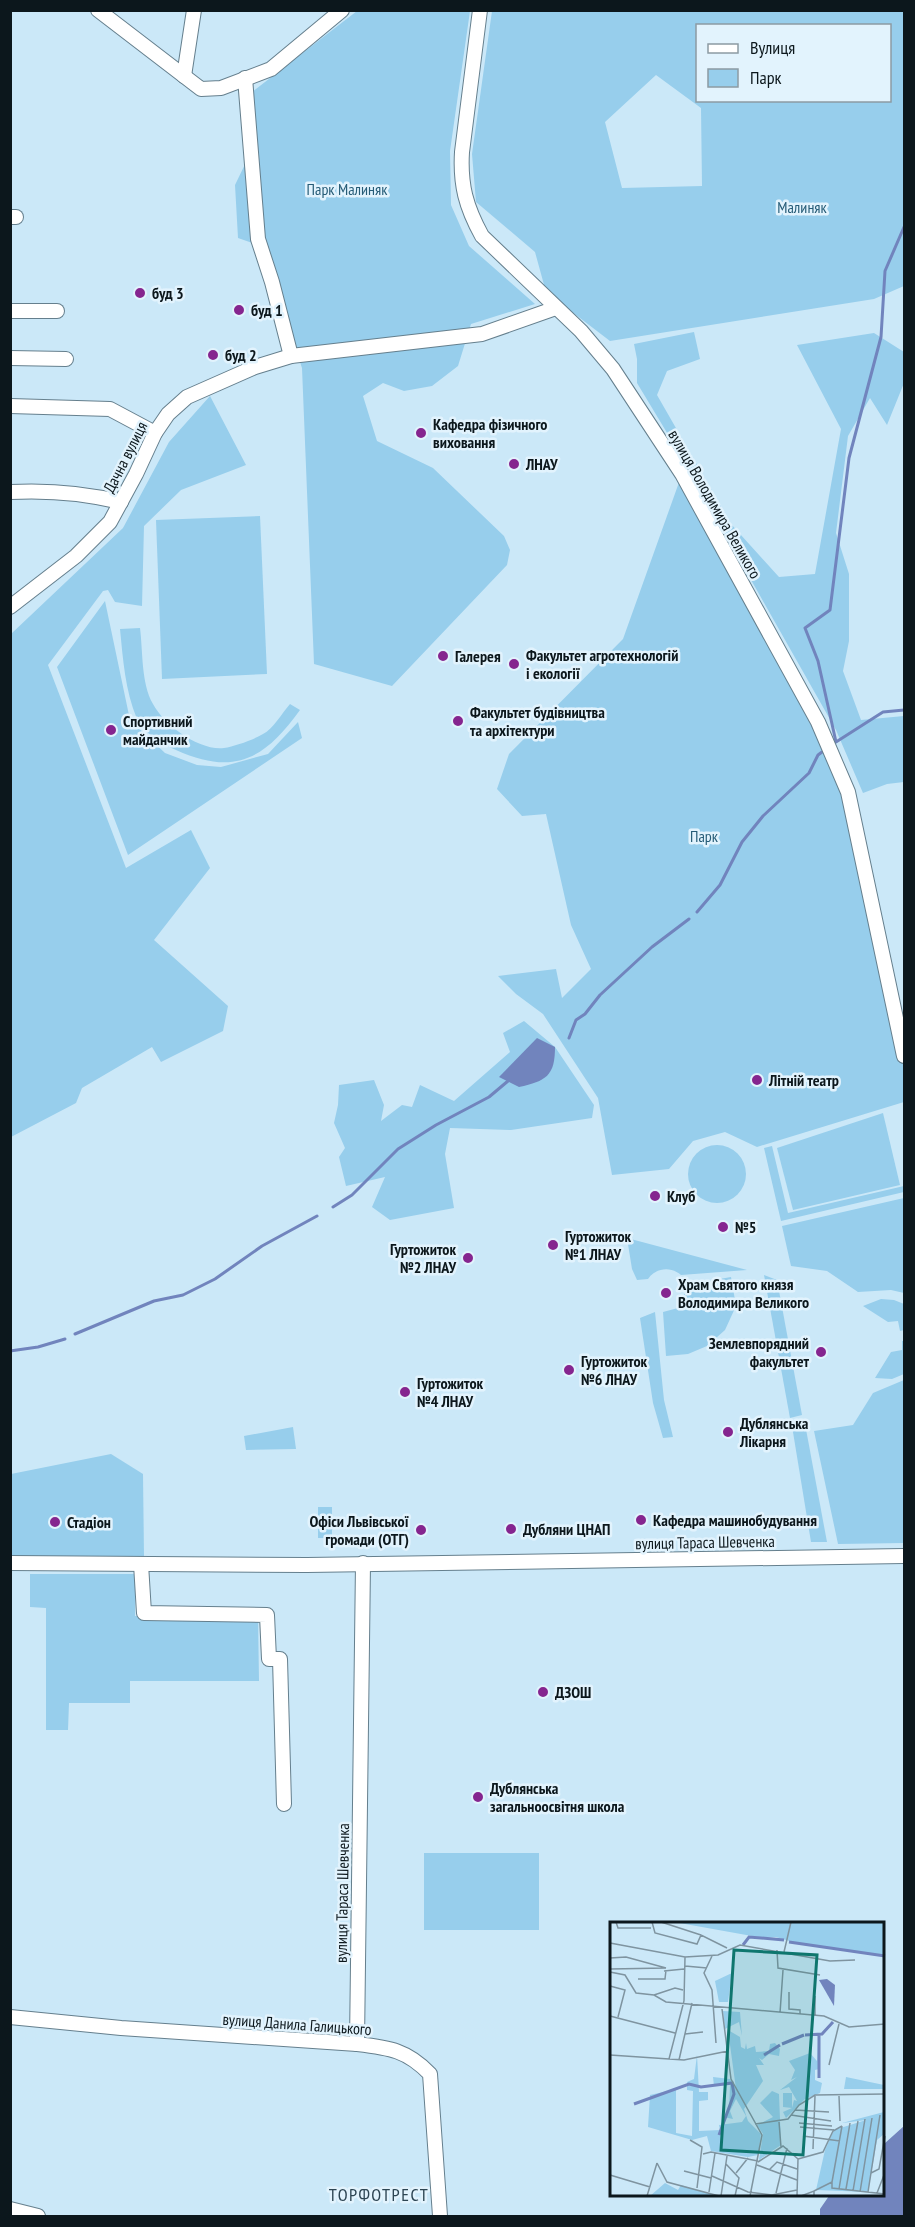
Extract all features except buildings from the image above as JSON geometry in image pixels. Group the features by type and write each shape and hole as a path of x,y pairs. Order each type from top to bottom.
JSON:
{"street":[{"path":"98,10 201,89 221,88 270,69 342,10"},
{"path":"184,76 194,10"},
{"name":"вулиця Володимира Великого","path":"480,10 462,152 461,173 465,199 482,236 581,331 610,366 682,474 819,722 848,792 904,1056"},
{"path":"245,78 258,239 272,282 291,356"},
{"name":"Дачна вулиця","path":"10,607 76,556 110,522 155,433 168,414 187,397 255,367 291,356 482,334 556,308"},
{"path":"10,311 57,311"},
{"path":"10,358 66,359"},
{"path":"10,406 110,409 155,433"},
{"path":"10,492 42,491 92,495 121,502"},
{"name":"вулиця Тараса Шевченка","path":"10,1563 307,1565 904,1556"},
{"name":"вулиця Тараса Шевченка","path":"357,2044 363,1563"},
{"path":"141,1564 144,1613 267,1615 269,1659 280,1659 284,1804"},
{"name":"вулиця Данила Галицького","path":"10,2017 121,2028 357,2044 387,2048 416,2059 430,2074 440,2217"},
{"path":"10,2210 38,2217"}],"green space":[{"name":"Парк Малиняк","path":"357,11 470,11 450,151 451,205 469,246 535,304 471,324 458,366 432,386 404,391 383,383 363,396 377,441 433,468 504,536 510,550 507,565 392,686 314,664 302,368 261,246 238,238 235,185 249,156 243,99"},
{"name":"Малиняк","path":"492,11 904,11 904,286 874,299 610,341 546,292 535,252 476,202 472,154","holes":["656,75 701,108 702,186 622,188 605,122"]},
{"path":"694,332 700,359 667,371 657,395 731,524 779,577 815,574 841,429 797,345 874,333 904,352 904,383 887,425 870,398 848,436 836,533 849,574 849,641 843,671 861,720 904,716 904,782 887,784 863,793 836,730 637,383 637,359 634,344"},
{"path":"210,396 246,465 181,490 144,526 142,606 115,602 108,590 103,591 48,665 126,868 191,830 210,868 154,940 228,1006 223,1031 161,1062 152,1047 82,1088 76,1103 11,1137 11,634 123,528 169,442"},
{"name":"Парк","path":"682,474 848,792 904,1056 904,1102 757,1147 725,1132 693,1141 669,1169 612,1175 598,1098 543,1014 516,994 498,976 556,969 562,998 591,969 571,925 546,814 522,816 497,789 509,754 623,639"},
{"path":"260,516 267,674 162,679 156,520"},
{"name":"Спортивний майданчик","path":"105,601 130,720 165,753 197,765 221,767 268,754 298,722 302,738 128,855 57,667"},
{"path":"140,628 144,677 149,696 165,720 193,741 214,748 233,746 267,732 290,704 300,710 274,741 246,758 231,762 215,762 197,758 171,747 154,737 140,724 130,697 120,629"},
{"path":"524,1021 555,1047 594,1105 592,1118 511,1130 450,1128 445,1154 454,1208 390,1220 372,1207 385,1177 346,1186 339,1157 345,1148 334,1123 339,1085 374,1080 384,1105 381,1121 402,1105 412,1107 420,1085 454,1101 510,1052 503,1033"},
{"path":"883,1113 900,1185 793,1210 777,1148"},
{"path":"717,1145 733,1150 741,1158 746,1174 741,1190 733,1198 717,1203 701,1198 693,1190 688,1174 693,1158 701,1150"},
{"path":"772,1146 788,1213 904,1186 904,1192 781,1221 764,1148"},
{"path":"904,1198 904,1293 891,1290 858,1292 827,1271 791,1266 782,1226"},
{"path":"627,1238 747,1270 681,1275 668,1269 655,1272 648,1279 637,1280 632,1269"},
{"path":"764,1275 777,1280 802,1415 790,1418"},
{"path":"731,1277 736,1306 725,1330 707,1346 688,1354 666,1356 663,1312 678,1308 685,1293 685,1285"},
{"path":"881,1299 904,1304 904,1330 900,1331 898,1321 888,1322 863,1306"},
{"path":"655,1312 664,1400 673,1437 663,1438 653,1403 640,1318"},
{"path":"902,1341 904,1341 904,1374 892,1379 875,1378 891,1352 902,1350"},
{"path":"904,1380 904,1543 838,1544 814,1431 853,1425 873,1393"},
{"path":"805,1424 827,1542 811,1542 792,1426"},
{"path":"293,1427 296,1449 246,1450 244,1436"},
{"path":"111,1454 143,1474 144,1556 11,1556 11,1474"},
{"path":"318,1507 332,1507 332,1538 318,1538"},
{"path":"30,1574 135,1574 135,1616 258,1616 259,1681 130,1681 130,1703 69,1703 68,1730 46,1730 46,1608 30,1607"},
{"path":"424,1853 539,1853 539,1930 424,1930"}],"shaded area":[{"path":"537,1038 555,1047 553,1065 547,1076 519,1087 499,1077"},
{"path":"904,2126 904,2216 820,2216 820,2209 828,2197 885,2197 885,2143"}],"waterway":[{"path":"904,227 885,271 881,337 849,458 830,610 805,628 818,661 836,742 883,712 904,710"},
{"path":"697,912 720,885 742,842 763,816 809,773 818,755 822,752"},
{"path":"569,1038 576,1020 585,1014 600,995 652,947 689,919"},
{"path":"333,1207 352,1195 398,1149 436,1125 489,1097 508,1081"},
{"path":"75,1334 154,1301 183,1295 215,1279 262,1246 317,1216"},
{"path":"10,1351 38,1347 65,1339"}],"place":[{"name":"буд 3","path":"140,293"},
{"name":"буд 1","path":"239,310"},
{"name":"буд 2","path":"213,355"},
{"name":"Кафедра фізичного виховання","path":"421,433"},
{"name":"ЛНАУ","path":"514,464"},
{"name":"Галерея","path":"443,656"},
{"name":"Факультет агротехнологій і екології","path":"514,664"},
{"name":"Факультет будівництва та архітектури","path":"458,721"},
{"name":"Спортивний майданчик","path":"111,730"},
{"name":"Літній театр","path":"757,1080"},
{"name":"Клуб","path":"655,1196"},
{"name":"№5","path":"723,1227"},
{"name":"Гуртожиток №1 ЛНАУ","path":"553,1245"},
{"name":"Гуртожиток №2 ЛНАУ","path":"468,1258"},
{"name":"Храм Святого князя Володимира Великого","path":"666,1293"},
{"name":"Землевпорядний факультет","path":"821,1352"},
{"name":"Гуртожиток №6 ЛНАУ","path":"569,1370"},
{"name":"Гуртожиток №4 ЛНАУ","path":"405,1392"},
{"name":"Дублянська Лікарня","path":"728,1432"},
{"name":"Кафедра машинобудування","path":"641,1520"},
{"name":"Стадіон","path":"55,1522"},
{"name":"Дубляни ЦНАП","path":"511,1529"},
{"name":"Офіси Львівської громади (ОТГ)","path":"421,1530"},
{"name":"ДЗОШ","path":"543,1692"},
{"name":"Дублянська загальноосвітня школа","path":"478,1797"}],"district":[{"name":"ТОРФОТРЕСТ","path":"379,2195"}]}
